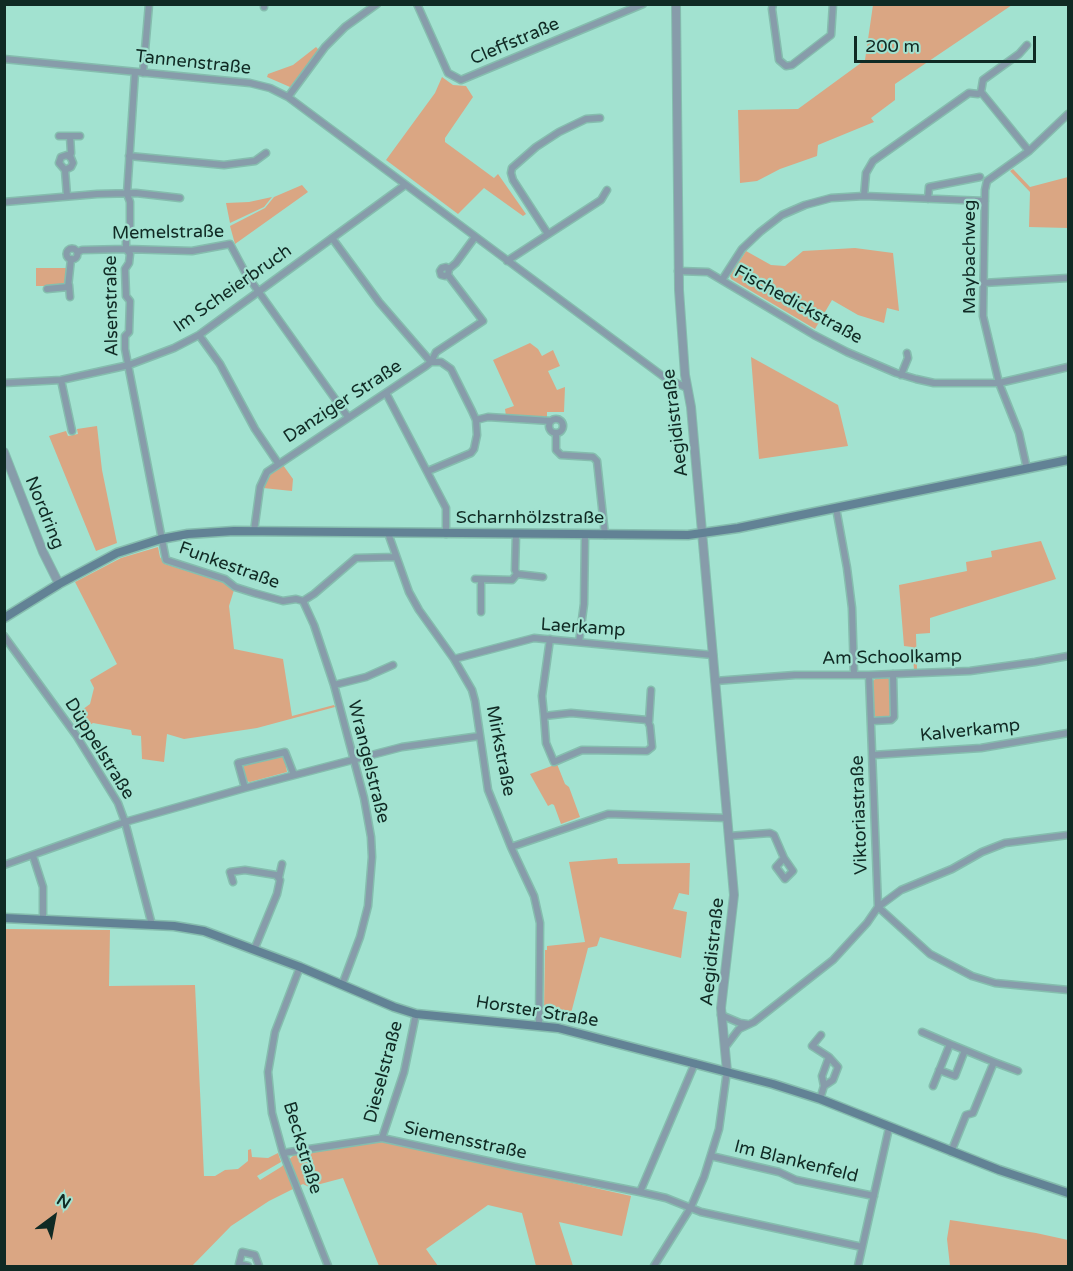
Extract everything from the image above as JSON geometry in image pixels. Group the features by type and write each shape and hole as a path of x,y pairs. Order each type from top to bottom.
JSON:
{"main road":[{"name":"Scharnhölzstraße","path":"4,618 59,584 117,553 161,539 205,532 659,536 702,533 738,528 1068,460"},
{"name":"Horster Straße","path":"4,918 152,925 204,931 416,1014 539,1025 727,1071 820,1099 951,1152 1068,1193"}],"street":[{"path":"143,73 149,4"},
{"path":"288,97 325,47 345,27 377,4"},
{"name":"Cleffstraße","path":"417,4 448,73 458,80 465,80 643,4"},
{"name":"Aegidistraße","path":"676,4 678,271 734,895 721,1015 727,1071"},
{"path":"773,4 778,60 786,66 792,65 831,35 833,4"},
{"path":"1027,45 1019,54 983,80 981,92 1029,151"},
{"name":"Tannenstraße","path":"4,59 250,83 270,88 288,97 664,377 687,388"},
{"name":"Alsenstraße","path":"135,72 127,194 130,202 130,231 126,238 126,249 130,254 129,263 125,269 126,296 130,301 129,332 125,336 161,539"},
{"path":"864,196 866,173 873,161 969,93 981,92"},
{"name":"Maybachweg","path":"1027,468 1019,434 999,383 983,316 987,181 1029,151 1068,114"},
{"path":"548,234 513,180 512,168 536,147 559,132 586,119 600,118"},
{"path":"59,136 80,136"},
{"path":"64,170 73,165 70,156 72,153 70,136"},
{"path":"129,156 224,165 255,161 266,153"},
{"path":"67,196 64,170 59,161 63,156 70,156"},
{"path":"928,198 928,187 980,177"},
{"name":"Im Scheierbruch","path":"4,383 61,380 129,365 199,335 405,185"},
{"path":"507,261 601,200 607,190"},
{"path":"4,202 136,193 180,198"},
{"path":"722,280 742,249 760,232 782,215 805,205 831,198 864,196 985,201"},
{"name":"Danziger Straße","path":"254,531 261,482 267,472 431,362 436,352 483,321 449,272 475,237"},
{"path":"332,238 379,302 431,362 441,362 451,369 476,420 477,440 471,453 428,471"},
{"name":"Memelstraße","path":"70,297 71,259 76,258 78,252 82,250 192,251 230,244 246,274 348,417"},
{"name":"Fischedickstraße","path":"678,271 701,271 722,280 847,352 901,375 934,384 999,383 1068,367"},
{"path":"983,283 1068,279"},
{"path":"47,289 66,288 69,285"},
{"path":"199,335 220,363 255,429 278,464"},
{"path":"901,375 908,358 907,353"},
{"path":"61,380 72,431"},
{"path":"386,393 446,508 446,534"},
{"path":"476,420 488,417 560,420 563,430 556,434"},
{"path":"551,421 549,429 556,434"},
{"path":"556,434 555,450 561,455 593,457 597,461 605,535"},
{"name":"Nordring","path":"4,452 43,552 59,584"},
{"path":"836,508 852,608 854,674"},
{"name":"Mirkstraße","path":"388,533 395,557 413,600 454,659 472,690 488,790 534,896 540,923 539,1025"},
{"path":"516,534 515,570 517,574"},
{"path":"579,642 584,604 585,535"},
{"name":"Funkestraße","path":"161,539 165,556 170,562 225,579 235,587 285,602 296,599 303,601"},
{"path":"303,601 356,558 395,557"},
{"path":"517,574 543,577"},
{"path":"481,612 478,580 512,580 517,574"},
{"name":"Wrangelstraße","path":"303,601 314,625 334,685 368,817 372,857 370,889 364,921 342,985"},
{"name":"Düppelstraße","path":"4,636 76,735 118,803 152,925"},
{"name":"Laerkamp","path":"454,659 534,638 713,655"},
{"path":"550,639 542,696 546,743 554,762 582,750 650,750 653,745 649,721 651,690"},
{"name":"Am Schoolkamp","path":"715,681 795,675 970,671 1068,656"},
{"name":"Wrangelstraße","path":"334,685 366,677 393,665"},
{"path":"872,721 891,720 894,717 893,674"},
{"name":"Viktoriastraße","path":"869,675 878,907"},
{"path":"544,716 571,712 649,721"},
{"name":"Kalverkamp","path":"873,755 981,748 1068,733"},
{"path":"5,864 125,822 245,788 402,747 480,736"},
{"path":"245,788 238,763 285,752 294,775"},
{"path":"511,847 608,814 727,818"},
{"path":"729,836 772,834 784,858"},
{"path":"726,1046 739,1029 833,960 867,923 878,907 901,890 952,869 982,852 1005,843 1068,835"},
{"path":"34,855 43,887 43,920"},
{"path":"254,950 280,884 282,864"},
{"path":"233,882 230,872 245,870 279,877"},
{"path":"878,907 930,954 972,976 995,983 1068,990"},
{"name":"Beckstraße","path":"300,967 275,1032 268,1072 272,1113 284,1153 328,1266"},
{"name":"Dieselstraße","path":"381,1138 404,1072 416,1014"},
{"path":"721,1015 748,1024"},
{"path":"922,1032 1017,1071"},
{"path":"821,1035 812,1046 829,1057 838,1067 833,1080 824,1086"},
{"path":"933,1086 950,1044"},
{"path":"939,1070 955,1076 965,1050"},
{"path":"820,1099 824,1086 822,1077 829,1057"},
{"path":"951,1152 966,1115 973,1113 994,1062"},
{"path":"640,1192 695,1064"},
{"path":"654,1266 691,1207 711,1156 719,1129 727,1071"},
{"name":"Im Blankenfeld","path":"858,1266 889,1128"},
{"name":"Siemensstraße","path":"284,1153 381,1138 640,1192 701,1212 862,1247"},
{"name":"Im Blankenfeld","path":"711,1156 779,1172 796,1180 874,1196"},
{"path":"248,1266 239,1264 242,1252 255,1255 259,1266"}],"shaded area":[{"path":"873,5 1012,5 895,84 895,100 871,118 874,122 818,145 817,156 780,169 757,181 740,183 738,110 798,109 865,60"},
{"path":"316,47 319,50 290,87 267,77 268,74 293,65"},
{"path":"442,77 453,85 466,86 473,97 445,138 445,142 494,178 498,174 526,214 523,216 484,188 458,214 386,160 435,93"},
{"path":"1013,169 1030,187 1068,177 1068,228 1029,227 1030,192 1010,171"},
{"path":"302,185 308,192 235,244 230,226 265,208 274,197"},
{"path":"272,197 264,207 230,223 226,203 249,202"},
{"path":"855,248 893,253 899,311 887,308 884,323 858,315 832,300 815,329 731,279 730,276 746,251 771,265 785,266 803,251"},
{"path":"36,268 67,268 66,284 36,286"},
{"path":"530,343 538,349 542,356 553,350 560,366 548,371 557,390 565,387 564,412 547,412 547,417 506,416 505,409 514,406 493,360"},
{"path":"751,357 838,405 848,446 759,459"},
{"path":"97,426 102,470 117,543 96,551 49,436 66,431 68,436 78,434 77,429"},
{"path":"283,465 293,479 292,491 263,488 270,474"},
{"path":"1041,541 1056,579 930,618 930,633 916,634 917,670 914,670 912,647 904,646 899,585 967,571 966,562 992,557 991,551"},
{"path":"158,547 160,557 165,564 222,582 234,590 229,606 234,649 283,659 292,716 334,705 335,707 257,728 184,739 167,734 164,762 142,759 141,736 132,735 131,730 93,723 80,731 71,718 90,704 94,688 90,680 117,664 75,582 121,558"},
{"path":"876,678 890,680 892,714 890,718 877,718 874,715 873,681"},
{"path":"284,755 287,772 250,782 246,781 242,770 244,766"},
{"path":"557,764 565,784 569,787 580,817 561,824 554,805 548,806 530,774"},
{"path":"617,858 618,864 690,863 689,895 679,893 673,909 687,912 681,958 600,937 597,946 588,948 569,1021 549,1017 544,1012 545,950 547,946 585,942 569,862"},
{"path":"4,929 110,930 109,986 195,985 204,1176 215,1176 225,1170 238,1169 248,1161 248,1150 251,1149 252,1157 268,1158 278,1153 281,1162 257,1176 260,1180 281,1167 294,1155 383,1141 631,1196 622,1236 559,1222 573,1266 536,1266 522,1213 488,1205 426,1249 438,1266 379,1266 343,1178 309,1187 303,1184 269,1201 231,1226 192,1266 5,1266"},
{"path":"950,1220 1068,1240 1068,1266 950,1266 947,1239"}]}
